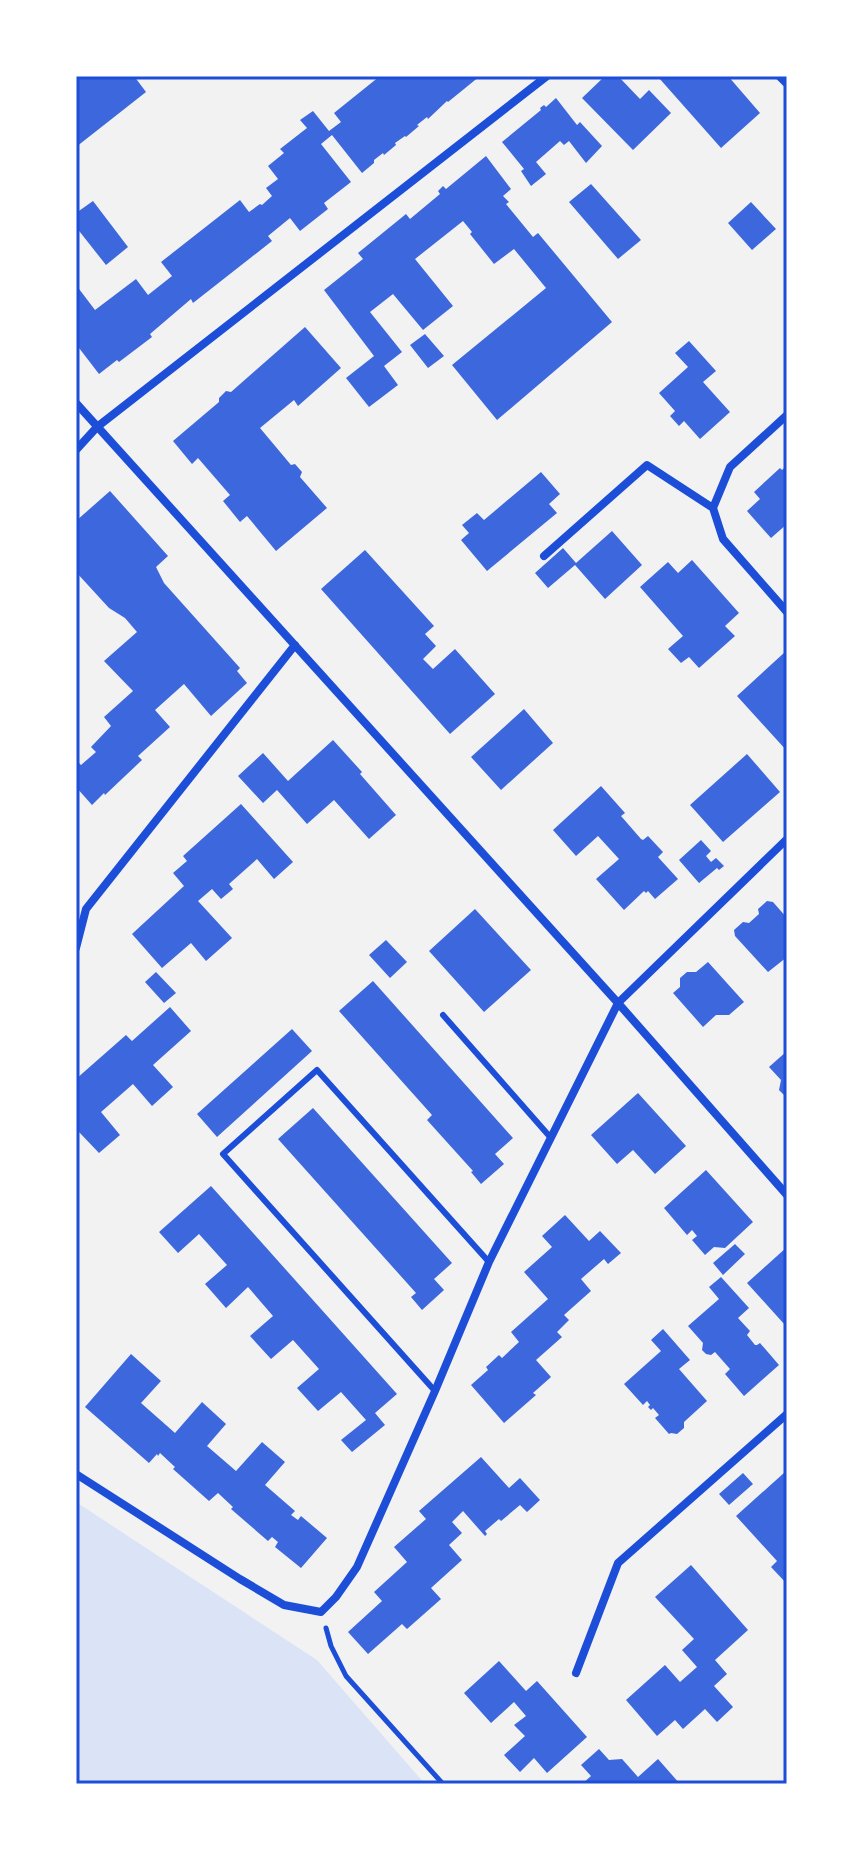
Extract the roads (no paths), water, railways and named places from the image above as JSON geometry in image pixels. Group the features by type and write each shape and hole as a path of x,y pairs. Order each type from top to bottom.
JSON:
{"street":[{"path":"76,450 97,427 547,76"},
{"path":"76,403 618,1003 787,1195"},
{"path":"713,508 730,467 787,415"},
{"path":"544,556 647,465 713,508 723,539 787,612"},
{"path":"76,948 86,909 295,645"},
{"path":"76,1474 284,1605 321,1612 357,1567 489,1262 618,1003 787,839"},
{"path":"576,1673 618,1563 787,1414"}],"lane":[{"path":"443,1015 551,1138"},
{"path":"435,1391 223,1154 317,1070 489,1262"}]}
